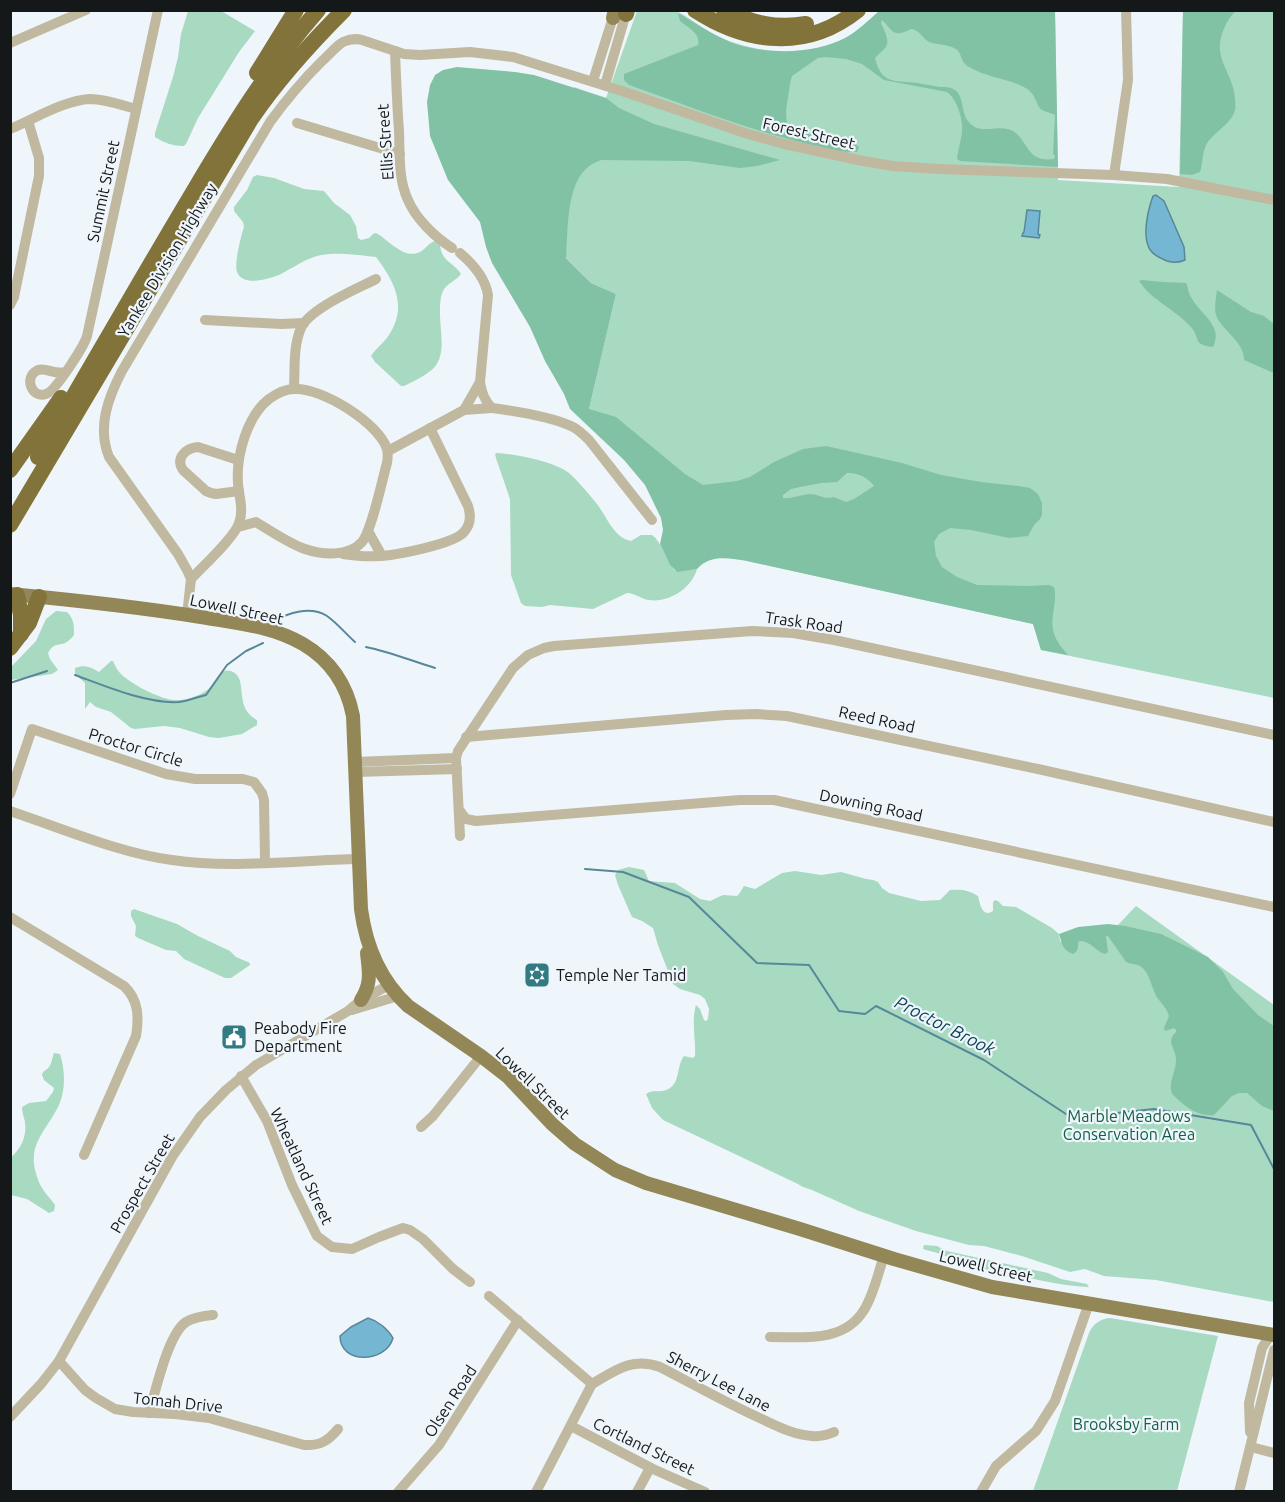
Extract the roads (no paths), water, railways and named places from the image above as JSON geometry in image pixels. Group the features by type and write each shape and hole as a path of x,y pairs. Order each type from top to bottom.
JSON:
{"highway":[{"path":"198,184 250,85 296,10"},
{"name":"Yankee Division Highway","path":"10,503 198,184 255,93 318,10"},
{"name":"Yankee Division Highway","path":"10,525 251,119 285,72 344,10"},
{"path":"695,10 734,31 768,39 809,35 835,25 858,10"},
{"path":"724,10 754,23 788,27 820,20 840,10"},
{"path":"10,470 138,286"},
{"path":"14,594 21,615 21,634"},
{"path":"10,648 29,623 39,597"}],"main road":[{"name":"Lowell Street","path":"14,594 109,604 250,625 278,632 301,643 323,659 341,681 351,705 356,767 361,909 366,939 373,958 393,991 420,1015 508,1077 563,1134 587,1153 615,1170 664,1189 992,1287 1089,1303 1274,1342"},
{"path":"361,1000 369,986 366,939"}],"street":[{"path":"10,43 62,15 86,10"},
{"name":"Summit Street","path":"65,372 87,336 158,10"},
{"path":"1114,175 1128,80 1126,10"},
{"path":"593,81 620,12"},
{"path":"605,85 620,12"},
{"name":"Forest Street","path":"349,40 355,38 404,54 470,52 526,60 748,134 863,161 938,169 1114,175 1179,181 1275,200"},
{"name":"Yankee Division Highway","path":"191,579 178,554 110,457 104,441 104,420 110,395 270,122 305,78 339,45 349,40"},
{"name":"Ellis Street","path":"395,51 404,190 411,207 429,229 477,270 488,295 480,382"},
{"path":"10,129 59,108 90,99 136,109"},
{"path":"10,305 14,297 39,176 39,158 28,121"},
{"path":"297,123 400,154"},
{"path":"294,389 298,338 304,322 317,310 376,279"},
{"path":"205,320 280,324 304,322"},
{"path":"280,324 290,328 298,338"},
{"path":"480,382 484,400 492,408"},
{"path":"464,410 480,382"},
{"path":"187,615 191,579 238,526 242,506 237,468 244,438 258,411 268,400 285,390 307,390 348,409 378,434 388,451 387,463 368,531 356,547 335,554"},
{"path":"388,451 464,410 492,408 556,421 573,426 589,440 652,520"},
{"path":"242,506 256,522 304,549 335,554 382,556 453,540 468,526 470,519 468,506 430,428"},
{"path":"238,460 198,447 184,453 180,465 206,490 216,494 239,491"},
{"path":"238,526 256,522"},
{"path":"368,531 382,556"},
{"name":"Trask Road","path":"460,836 456,763 458,751 513,668 528,655 544,648 564,645 752,631 820,637 1275,735"},
{"name":"Reed Road","path":"466,737 726,715 787,716 1027,766 1275,822"},
{"name":"Proctor Circle","path":"10,794 32,729 166,774 195,779 249,780 259,787 264,800 265,862"},
{"path":"356,767 456,763"},
{"name":"Downing Road","path":"460,811 466,819 476,821 740,800 774,800 1275,907"},
{"path":"10,811 156,858 203,863 359,859"},
{"path":"10,917 124,986 130,991 137,1007 136,1036 84,1155"},
{"name":"Prospect Street","path":"348,1011 361,1000 393,991"},
{"name":"Prospect Street","path":"10,1417 59,1361 182,1142 200,1117 241,1076 275,1053 348,1011 393,991"},
{"path":"421,1127 434,1116 481,1056"},
{"name":"Wheatland Street","path":"241,1076 267,1121 292,1185 317,1236 332,1247 352,1249 403,1228 410,1230 470,1282"},
{"path":"770,1337 828,1336 853,1324 865,1308 884,1256"},
{"path":"489,1296 592,1384 536,1491"},
{"path":"981,1491 996,1466 1036,1431 1055,1401 1089,1303"},
{"path":"149,1413 169,1347 176,1332 187,1321 196,1317 213,1315"},
{"name":"Olsen Road","path":"398,1491 439,1445 518,1320"},
{"path":"1251,1447 1249,1403 1262,1348 1274,1342"},
{"path":"1239,1491 1274,1342"},
{"name":"Tomah Drive","path":"59,1361 86,1390 106,1405 123,1411 209,1418 304,1445 319,1445 326,1442 338,1429"},
{"name":"Sherry Lee Lane","path":"592,1384 628,1365 653,1364 732,1406 792,1432 818,1437 834,1432"},
{"name":"Cortland Street","path":"571,1426 650,1468 705,1491"},
{"path":"1251,1447 1275,1453"},
{"path":"637,1491 650,1468"}],"water":[{"path":"1156,195 1164,201 1184,247 1185,260 1183,261 1167,261 1153,253 1148,245 1146,232 1148,216 1153,196"},
{"path":"1027,210 1040,211 1039,238 1022,236"},
{"path":"368,1318 382,1326 393,1338 382,1352 373,1356 355,1356 347,1352 340,1336"}],"waterway":[{"name":"Proctor Brook","path":"274,622 286,615 314,611 331,619 355,642"},
{"name":"Proctor Brook","path":"75,675 140,697 167,702 182,701 206,695 227,665 246,651 263,643"},
{"name":"Proctor Brook","path":"366,647 435,668"},
{"name":"Proctor Brook","path":"10,683 47,671"},
{"name":"Proctor Brook","path":"585,869 623,872 689,897 757,963 809,965 839,1011 865,1014 876,1006 984,1060 1072,1118 1154,1109 1251,1125 1274,1169"}],"place":[{"name":"Temple Ner Tamid","path":"537,975"},
{"name":"Peabody Fire Department","path":"234,1037"}],"park label":[{"name":"Marble Meadows Conservation Area","path":"1129,1125"},
{"name":"Brooksby Farm","path":"1126,1424"}]}
